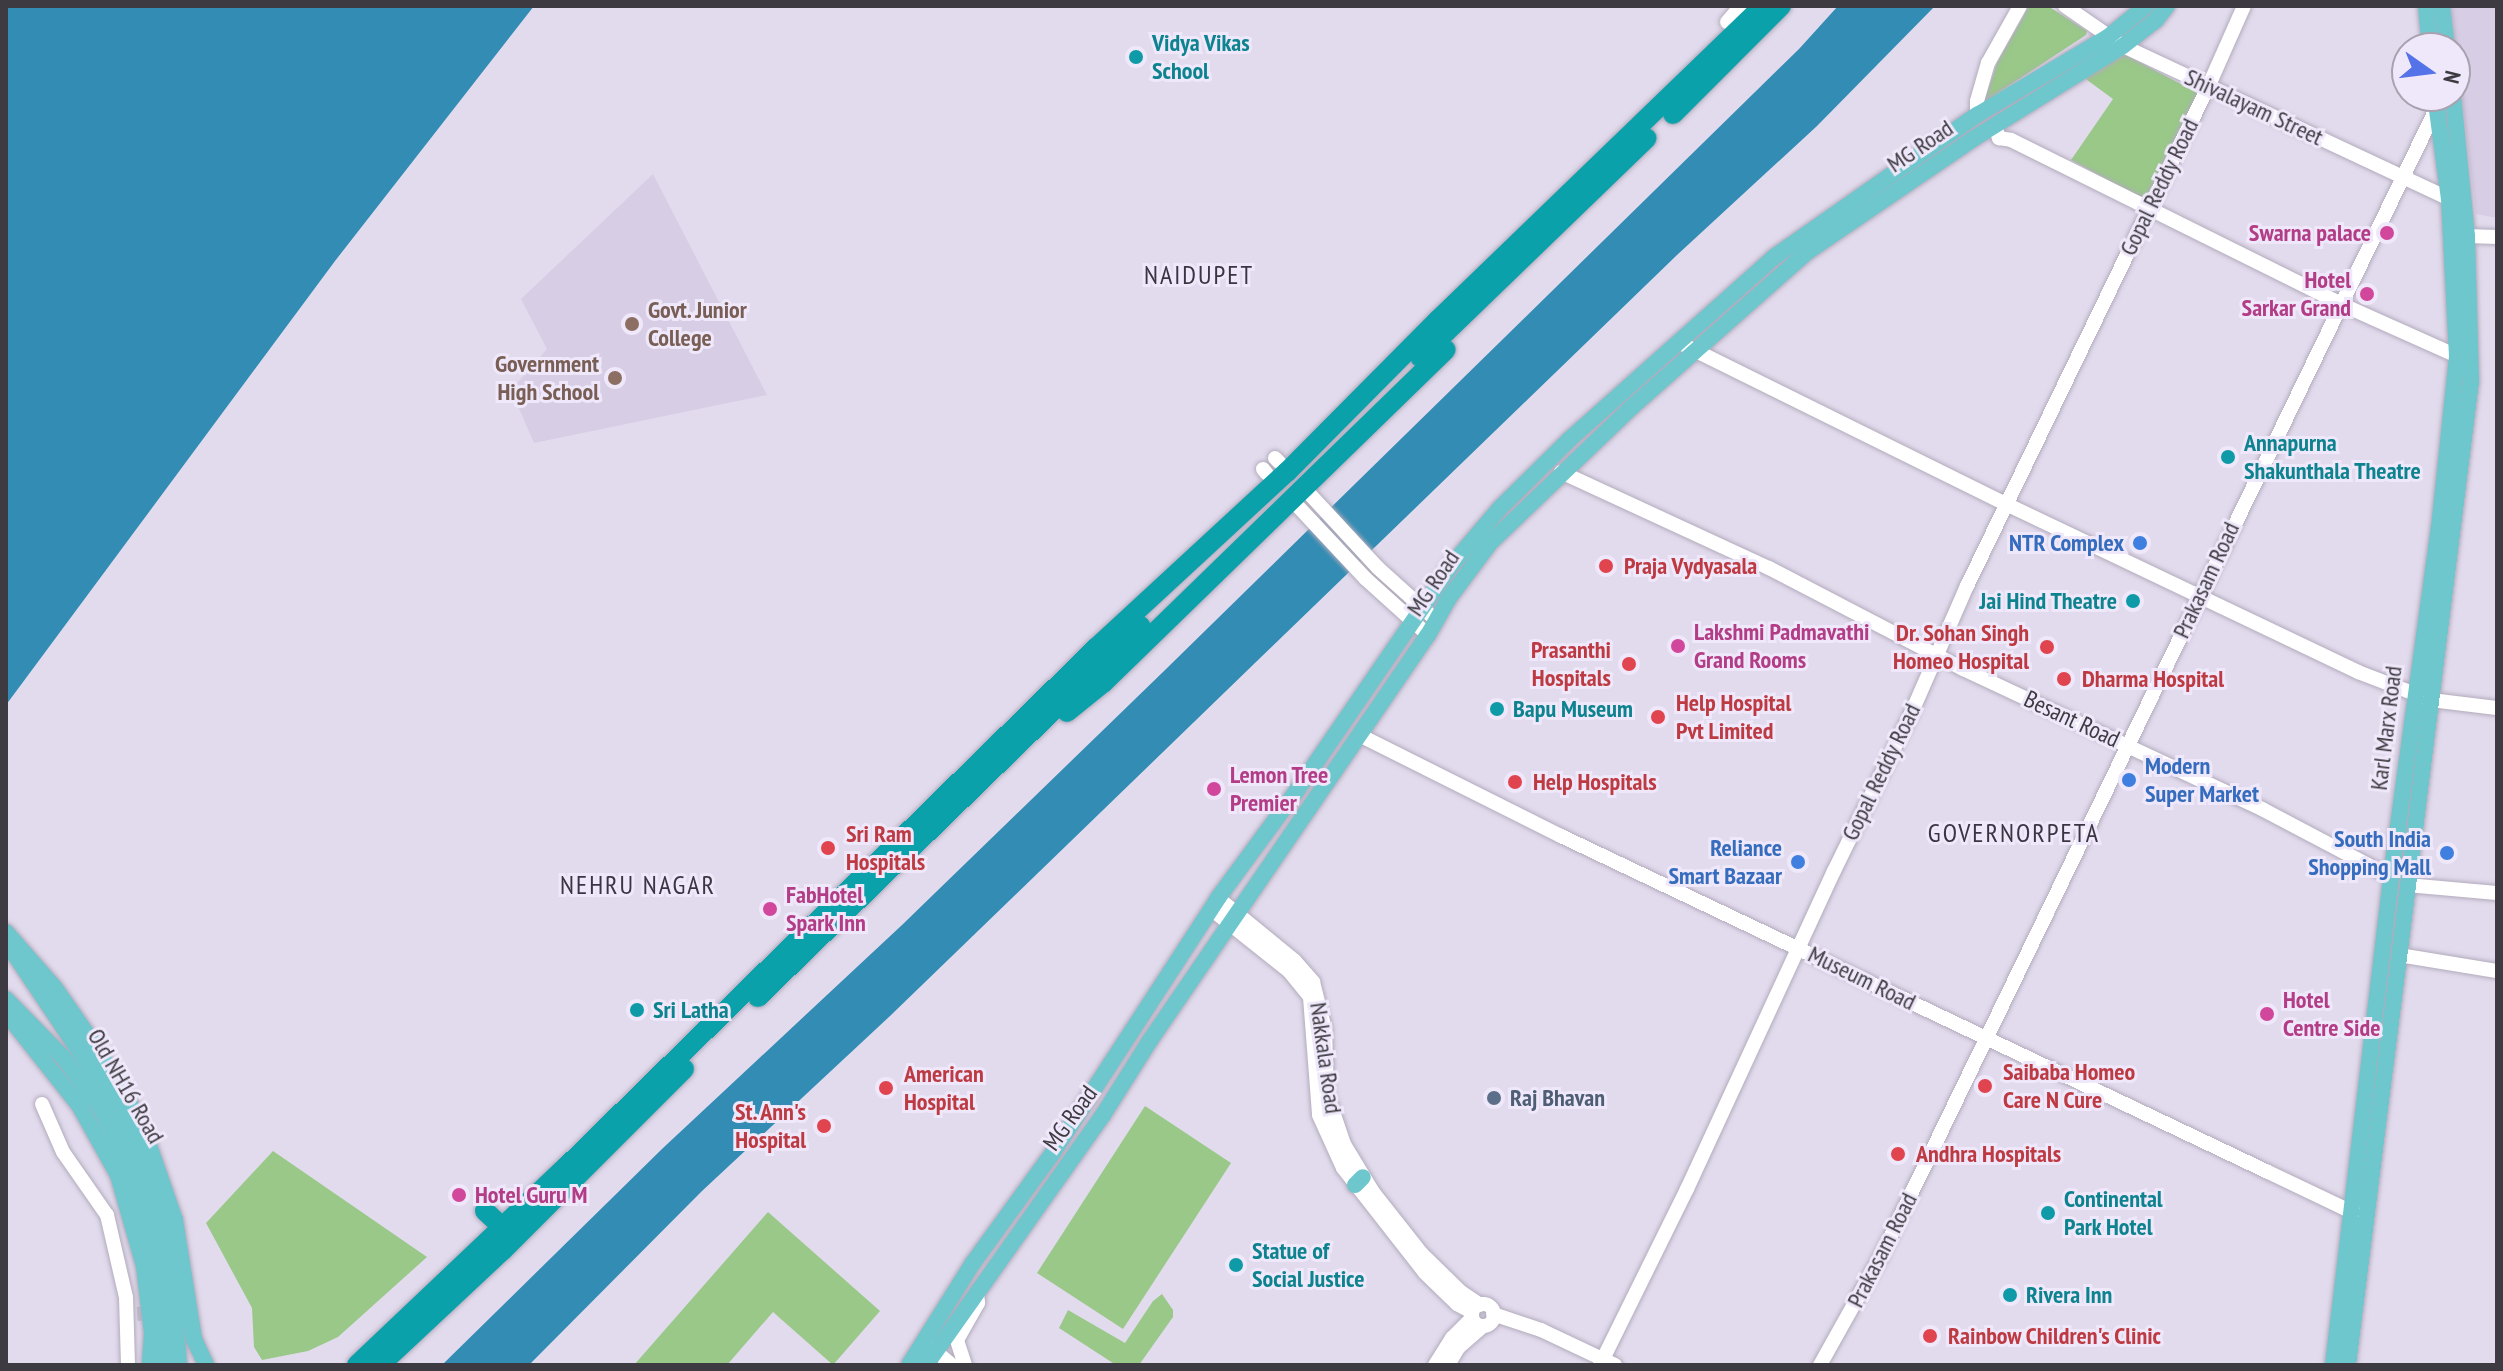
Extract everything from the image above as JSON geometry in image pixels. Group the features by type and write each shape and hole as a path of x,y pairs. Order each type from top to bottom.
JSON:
{"highway":[{"path":"380,1365 503,1250 705,1039 1074,670 1287,472 1438,320 1763,6"},
{"path":"357,1365 1013,750 1513,271 1781,6"},
{"path":"1013,750 1103,683 1303,499 1477,320 1513,271"},
{"path":"485,1211 503,1228"}],"main road":[{"name":"MG Road","path":"924,1358 1103,1115 1359,735 1425,622 1450,567 1500,508 1570,439 1774,257 1977,115 2108,37 2146,6"},
{"name":"MG Road","path":"924,1358 973,1263 1054,1151 1215,903 1425,622 1490,543 1561,472 1806,253 1997,132 2123,46 2156,20 2167,6"},
{"path":"2426,6 2428,32"},
{"path":"2442,6 2445,32"},
{"name":"Karl Marx Road","path":"2439,112 2449,199 2458,236"},
{"name":"Karl Marx Road","path":"2333,1365 2399,955 2454,533 2464,359 2454,112"},
{"name":"Karl Marx Road","path":"2348,1365 2391,877 2414,695 2464,359"},
{"path":"6,932 55,988 87,1034 121,1087 145,1134 175,1220 194,1339 206,1365"},
{"name":"Old NH16 Road","path":"6,941 110,1097 137,1149 158,1203 171,1258 179,1365"},
{"name":"Old NH16 Road","path":"6,999 63,1057 99,1106 123,1151 156,1254 164,1365"},
{"path":"6,1013 79,1105 118,1175 144,1266 152,1333 150,1365"}],"street":[{"path":"1727,22 1741,6"},
{"path":"1977,115 1988,63 2020,6"},
{"name":"Shivalayam Street","path":"2065,6 2123,46 2449,199"},
{"name":"Gopal Reddy Road","path":"1606,1363 2006,504 2146,209 2209,85 2244,6"},
{"name":"Prakasam Road","path":"1820,1365 1866,1284 1987,1039 2343,305 2432,112"},
{"path":"1997,132 2343,305 2464,359"},
{"path":"2458,236 2497,237"},
{"path":"1679,341 2006,504 2414,695 2497,708"},
{"name":"Besant Road","path":"1561,472 2262,809 2391,877"},
{"path":"1303,499 1378,568 1425,622"},
{"path":"1303,499 1366,579 1425,622"},
{"name":"Museum Road","path":"1359,735 1561,836 1987,1039 2360,1212"},
{"path":"2407,885 2497,893"},
{"name":"Nakkala Road","path":"1215,903 1295,961 1313,982 1325,1029 1327,1094 1334,1122 1359,1181 1425,1273 1457,1304 1480,1315 1541,1330 1606,1363"},
{"path":"2399,955 2497,971"},
{"path":"42,1104 63,1152 107,1215 126,1297 128,1365"},
{"path":"965,1365 957,1340 978,1303 976,1290"},
{"path":"1435,1365 1452,1338 1480,1315"},
{"path":"1448,1365 1480,1315"},
{"path":"924,1358 952,1365"}],"shaded area":[{"path":"2451,6 2497,6 2497,218 2476,214 2464,112 2471,112 2471,32 2454,32"},
{"name":"Govt. Junior College","path":"653,174 767,395 534,443 511,390 547,349 521,299"}],"green space":[{"path":"2029,6 2048,6 2087,31 2086,35 1984,102 1997,63"},
{"path":"2122,53 2200,94 2145,200 2071,160 2113,99 2083,77"},
{"path":"1145,1106 1231,1163 1123,1329 1037,1273"},
{"path":"273,1151 427,1257 338,1337 308,1351 262,1360 254,1347 252,1308 206,1223"},
{"path":"768,1212 880,1311 833,1365 773,1312 727,1365 634,1365"},
{"path":"1162,1294 1173,1310 1173,1317 1139,1365 1116,1365 1059,1328 1068,1310 1125,1343 1153,1301"}],"water":[{"path":"6,6 534,6 335,261 6,705"},
{"path":"1838,6 1935,6 1817,126 1677,255 890,1016 702,1191 529,1365 442,1365 663,1148 902,925 1163,672 1799,49"}],"tunnel":[{"path":"137,1314 161,1312"}],"place":[{"name":"Vidya Vikas School","path":"1136,57"},
{"name":"Swarna palace","path":"2387,233"},
{"name":"Hotel Sarkar Grand","path":"2367,294"},
{"name":"Govt. Junior College","path":"632,324"},
{"name":"Government High School","path":"615,378"},
{"name":"Annapurna Shakunthala Theatre","path":"2228,457"},
{"name":"NTR Complex","path":"2140,543"},
{"name":"Praja Vydyasala","path":"1606,566"},
{"name":"Jai Hind Theatre","path":"2133,601"},
{"name":"Lakshmi Padmavathi Grand Rooms","path":"1678,646"},
{"name":"Dr. Sohan Singh Homeo Hospital","path":"2047,647"},
{"name":"Prasanthi Hospitals","path":"1629,664"},
{"name":"Dharma Hospital","path":"2064,679"},
{"name":"Bapu Museum","path":"1497,709"},
{"name":"Help Hospital Pvt Limited","path":"1658,717"},
{"name":"Modern Super Market","path":"2129,780"},
{"name":"Help Hospitals","path":"1515,782"},
{"name":"Lemon Tree Premier","path":"1214,789"},
{"name":"Sri Ram Hospitals","path":"828,848"},
{"name":"South India Shopping Mall","path":"2447,853"},
{"name":"Reliance Smart Bazaar","path":"1798,862"},
{"name":"FabHotel Spark Inn","path":"770,909"},
{"name":"Sri Latha","path":"637,1010"},
{"name":"Hotel Centre Side","path":"2267,1014"},
{"name":"Saibaba Homeo Care N Cure","path":"1985,1086"},
{"name":"American Hospital","path":"886,1088"},
{"name":"Raj Bhavan","path":"1494,1098"},
{"name":"St. Ann's Hospital","path":"824,1126"},
{"name":"Andhra Hospitals","path":"1898,1154"},
{"name":"Hotel Guru M","path":"459,1195"},
{"name":"Continental Park Hotel","path":"2048,1213"},
{"name":"Statue of Social Justice","path":"1236,1265"},
{"name":"Rivera Inn","path":"2010,1295"},
{"name":"Rainbow Children's Clinic","path":"1930,1336"}],"district":[{"name":"NAIDUPET","path":"1199,275"},
{"name":"GOVERNORPETA","path":"2014,833"},
{"name":"NEHRU NAGAR","path":"638,885"}]}
